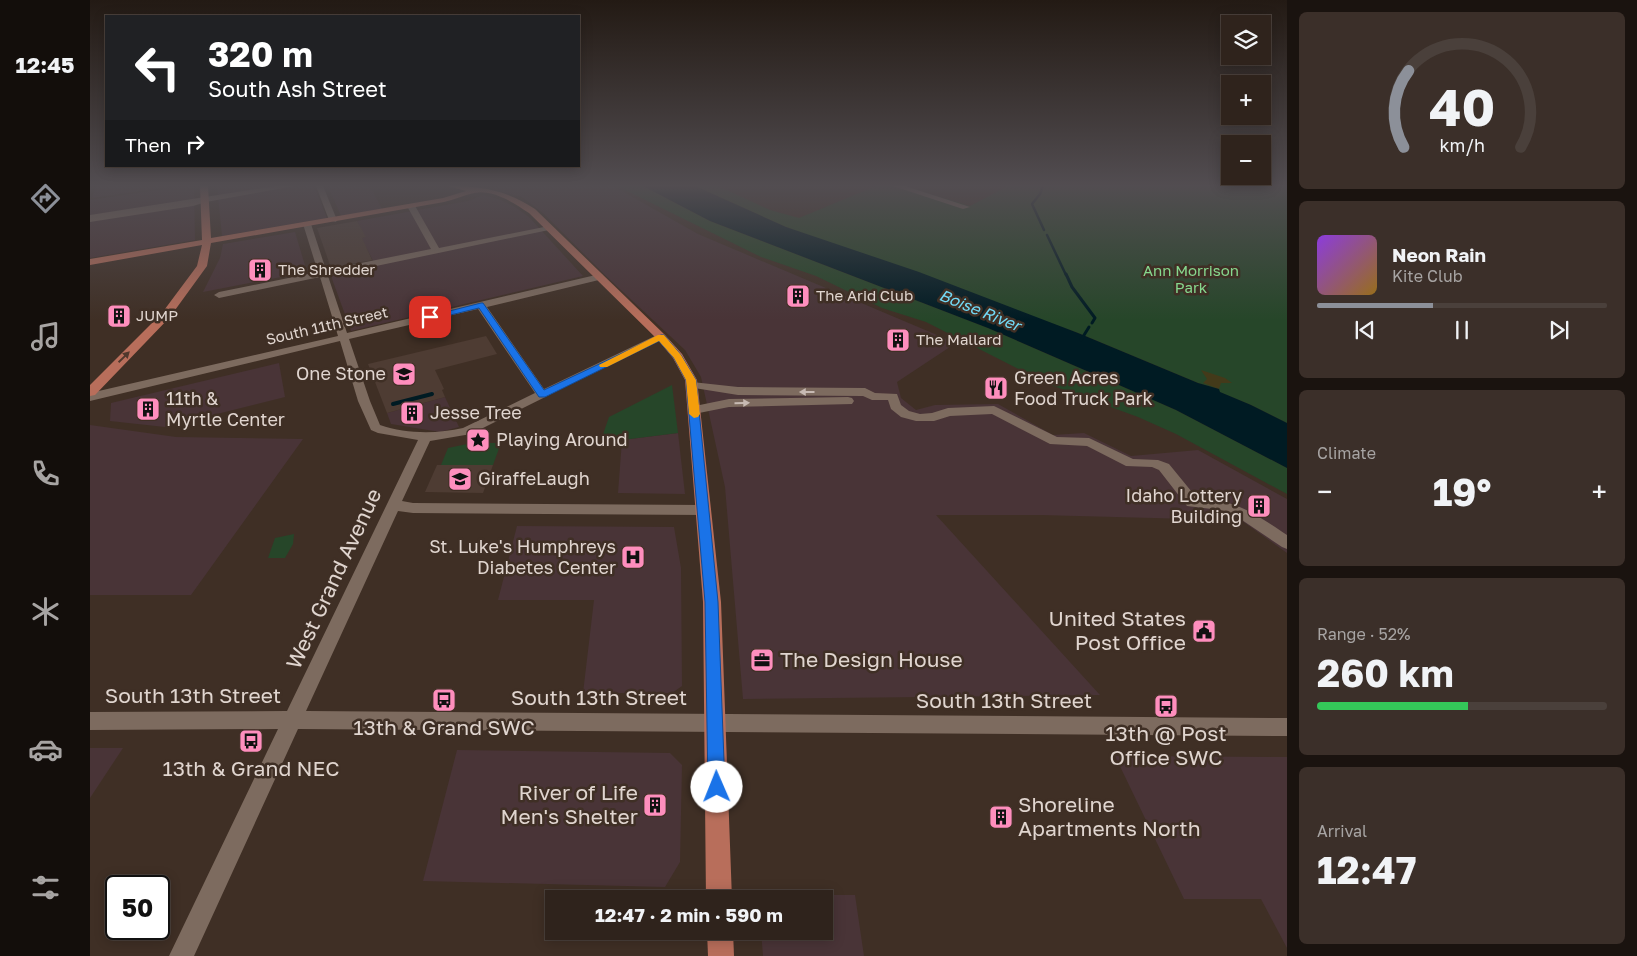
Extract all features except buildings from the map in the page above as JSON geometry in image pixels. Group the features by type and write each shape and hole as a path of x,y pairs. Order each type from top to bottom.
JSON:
{"main road":[{"path":"90,392 166,315 178,300 202,266 207,242 206,231"},
{"path":"90,262 270,231"},
{"path":"552,231 661,337 678,357 691,380 712,602 719,890"},
{"path":"720,940 720,956"}],"street":[{"path":"309,231 343,338 375,427 425,438 445,437 467,431 661,337"},
{"path":"424,231 436,251"},
{"path":"219,295 536,231"},
{"name":"South 11th Street","path":"90,397 600,277"},
{"path":"481,305 542,395"},
{"path":"692,385 738,391 864,392 872,396 893,397 895,406 905,414 920,418 934,417 948,412 994,410 1055,441 1089,442 1131,463 1153,463 1164,467 1192,502 1222,505 1241,512 1287,543"},
{"path":"694,410 729,403 865,401 872,396"},
{"name":"West Grand Avenue","path":"181,956 425,438"},
{"path":"394,505 413,508 704,510"},
{"name":"South 13th Street","path":"90,721 292,720 1287,727"}],"shaded area":[{"path":"90,231 195,231 195,240 90,258"},
{"path":"221,231 253,231 222,236"},
{"path":"318,231 362,231 366,237 362,238 372,260 331,268"},
{"path":"362,231 541,231 583,276 351,331 331,276 376,266 362,240 365,237"},
{"path":"561,231 692,231 956,343 897,382 901,398 916,410 935,405 998,404 1053,435 1084,433 1131,456 1198,450 1287,499 1287,553 1238,518 936,515 1100,695 743,699 725,487 701,377 685,350"},
{"path":"295,232 307,272 203,292 220,258 223,244"},
{"name":"One Stone","path":"486,336 497,354 435,370 444,389 442,390 445,397 387,413 368,364"},
{"path":"279,363 285,397 165,427 110,421 111,403"},
{"path":"445,397 459,427 440,432 391,424 387,413"},
{"path":"90,425 176,437 303,439 191,595 90,595"},
{"path":"678,433 685,494 618,493 622,440"},
{"name":"GiraffeLaugh","path":"437,465 493,465 483,493 425,492"},
{"path":"517,526 674,527 681,568 682,686 672,693 583,693 594,600 498,600"},
{"path":"90,748 123,748 90,798"},
{"path":"457,750 670,753 682,765 680,862 665,887 423,881"},
{"path":"1115,756 1287,757 1287,948 1261,899 1184,899"},
{"path":"833,895 855,895 864,956 763,956 762,940 833,940"}],"green space":[{"path":"707,231 735,231 988,328 1176,410 1287,468 1287,494 1176,434 1138,417 1048,384 926,322 882,308 816,276 761,257"},
{"name":"Ann Morrison Park","path":"796,231 1287,231 1287,423 1219,392 1219,389 1198,383 1078,333"},
{"path":"672,385 678,433 622,440 601,440 609,417"},
{"path":"472,443 501,443 493,465 441,465 448,448"},
{"path":"294,534 293,544 285,558 268,558 275,538"}],"sand":[{"path":"1201,370 1225,378 1232,383 1221,383 1219,389 1203,383 1207,379"}],"water":[{"name":"Boise River","path":"735,231 797,231 919,272 1078,333 1198,383 1219,389 1220,392 1287,423 1287,468 1176,410 988,328"}],"waterway":[{"path":"1047,235 1066,275"},
{"path":"1066,274 1072,287 1095,318 1092,323"},
{"path":"1081,340 1089,327"},
{"path":"393,404 432,394"}],"slow traffic":[{"path":"604,365 661,337 678,357 691,380 694,414"}],"place":[{"name":"The Shredder","path":"260,270"},
{"name":"The Arid Club","path":"798,296"},
{"name":"JUMP","path":"119,316"},
{"name":"The Mallard","path":"898,340"},
{"name":"One Stone","path":"404,374"},
{"name":"Green Acres Food Truck Park","path":"996,388"},
{"name":"11th & Myrtle Center","path":"148,409"},
{"name":"Jesse Tree","path":"412,413"},
{"name":"Playing Around","path":"478,440"},
{"name":"GiraffeLaugh","path":"460,479"},
{"name":"Idaho Lottery Building","path":"1259,506"},
{"name":"St. Luke's Humphreys Diabetes Center","path":"633,557"},
{"name":"United States Post Office","path":"1204,631"},
{"name":"The Design House","path":"762,660"},
{"name":"13th & Grand SWC","path":"444,700"},
{"name":"13th @ Post Office SWC","path":"1166,706"},
{"name":"13th & Grand NEC","path":"251,741"},
{"name":"River of Life Men's Shelter","path":"655,805"},
{"name":"Shoreline Apartments North","path":"1001,817"}],"route":[{"path":"430,317 481,305 542,395 661,337 678,357 691,380 704,510 712,602 717,787"}]}
